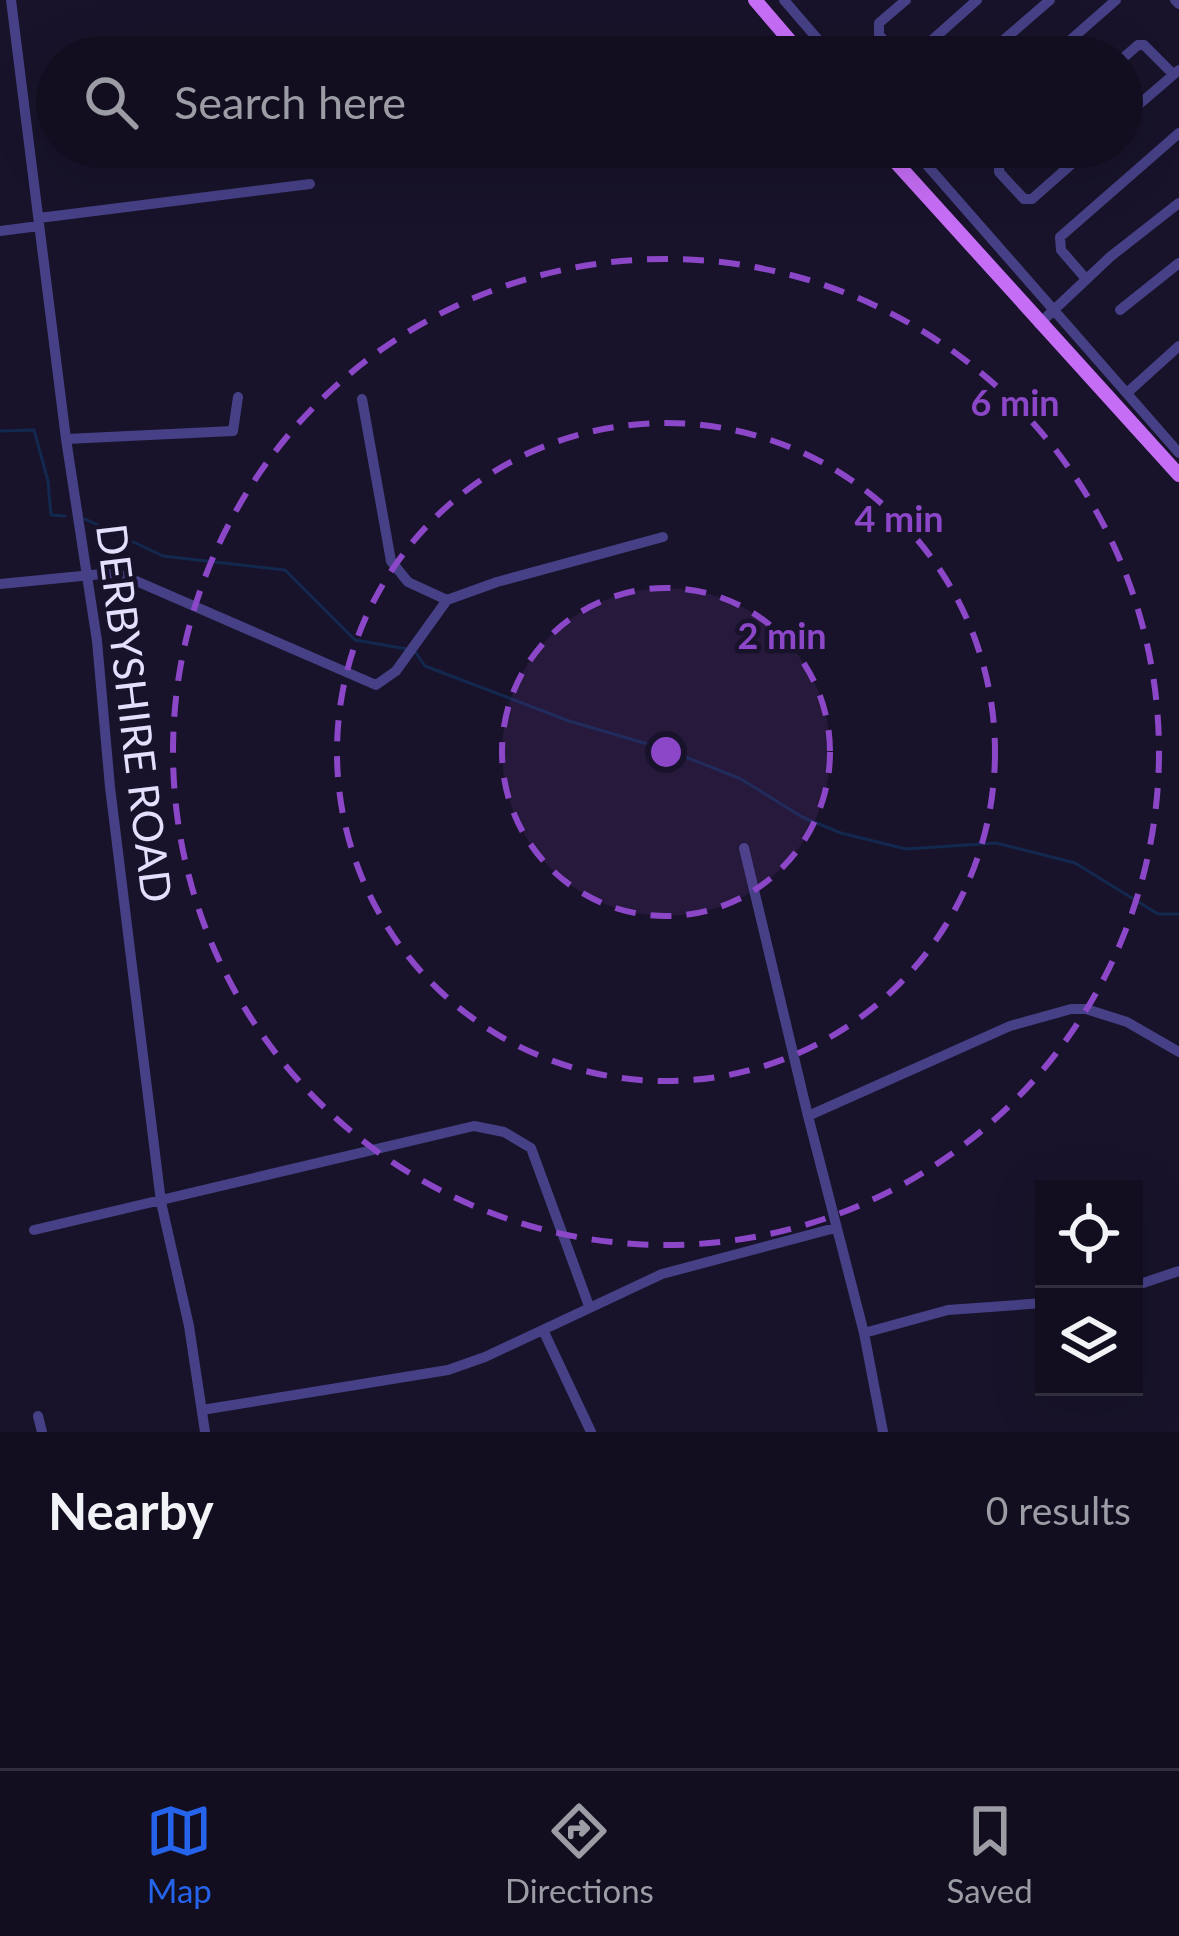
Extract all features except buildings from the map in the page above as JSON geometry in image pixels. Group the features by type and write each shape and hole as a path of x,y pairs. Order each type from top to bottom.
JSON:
{"main road":[{"path":"755,0 786,36"},
{"path":"901,168 1179,475"},
{"path":"1144,439 1179,488"}],"street":[{"name":"DERBYSHIRE ROAD","path":"11,0 65,439 97,641 110,787 161,1202 189,1326 205,1432"},
{"path":"784,0 815,36"},
{"path":"880,36 879,23 906,0"},
{"path":"937,36 977,0"},
{"path":"1008,36 1051,0"},
{"path":"1074,36 1111,2"},
{"path":"0,44 16,41"},
{"path":"1143,45 1176,72 1143,101"},
{"path":"1143,165 1179,133"},
{"path":"930,168 1179,454"},
{"path":"999,168 1024,200 1032,199 1067,168"},
{"path":"1086,279 1061,250 1060,238 1139,168"},
{"path":"0,231 310,184"},
{"path":"1039,324 1179,204"},
{"path":"1120,310 1179,263"},
{"path":"1128,392 1179,346"},
{"path":"65,439 232,431 238,397"},
{"path":"362,399 391,561 408,582 447,600"},
{"path":"0,584 112,573 128,577 376,685 396,670 447,600 663,537"},
{"path":"744,848 864,1333 883,1432"},
{"path":"808,1116 1010,1026 1071,1009 1127,1022 1179,1052"},
{"path":"34,1230 474,1126 488,1127 531,1148 589,1306"},
{"path":"202,1411 448,1370 662,1274 836,1228"},
{"path":"1143,1283 1179,1271"},
{"path":"864,1333 948,1310 1035,1304"},
{"path":"543,1330 591,1432"},
{"path":"38,1416 42,1432"}],"waterway":[{"path":"0,431 34,430 48,481 51,515 65,516"},
{"path":"85,519 163,556 285,570 355,640 407,649"},
{"path":"416,653 425,666 741,779 802,817 841,833 906,849 996,843 1075,863 1158,914 1179,914"}]}
